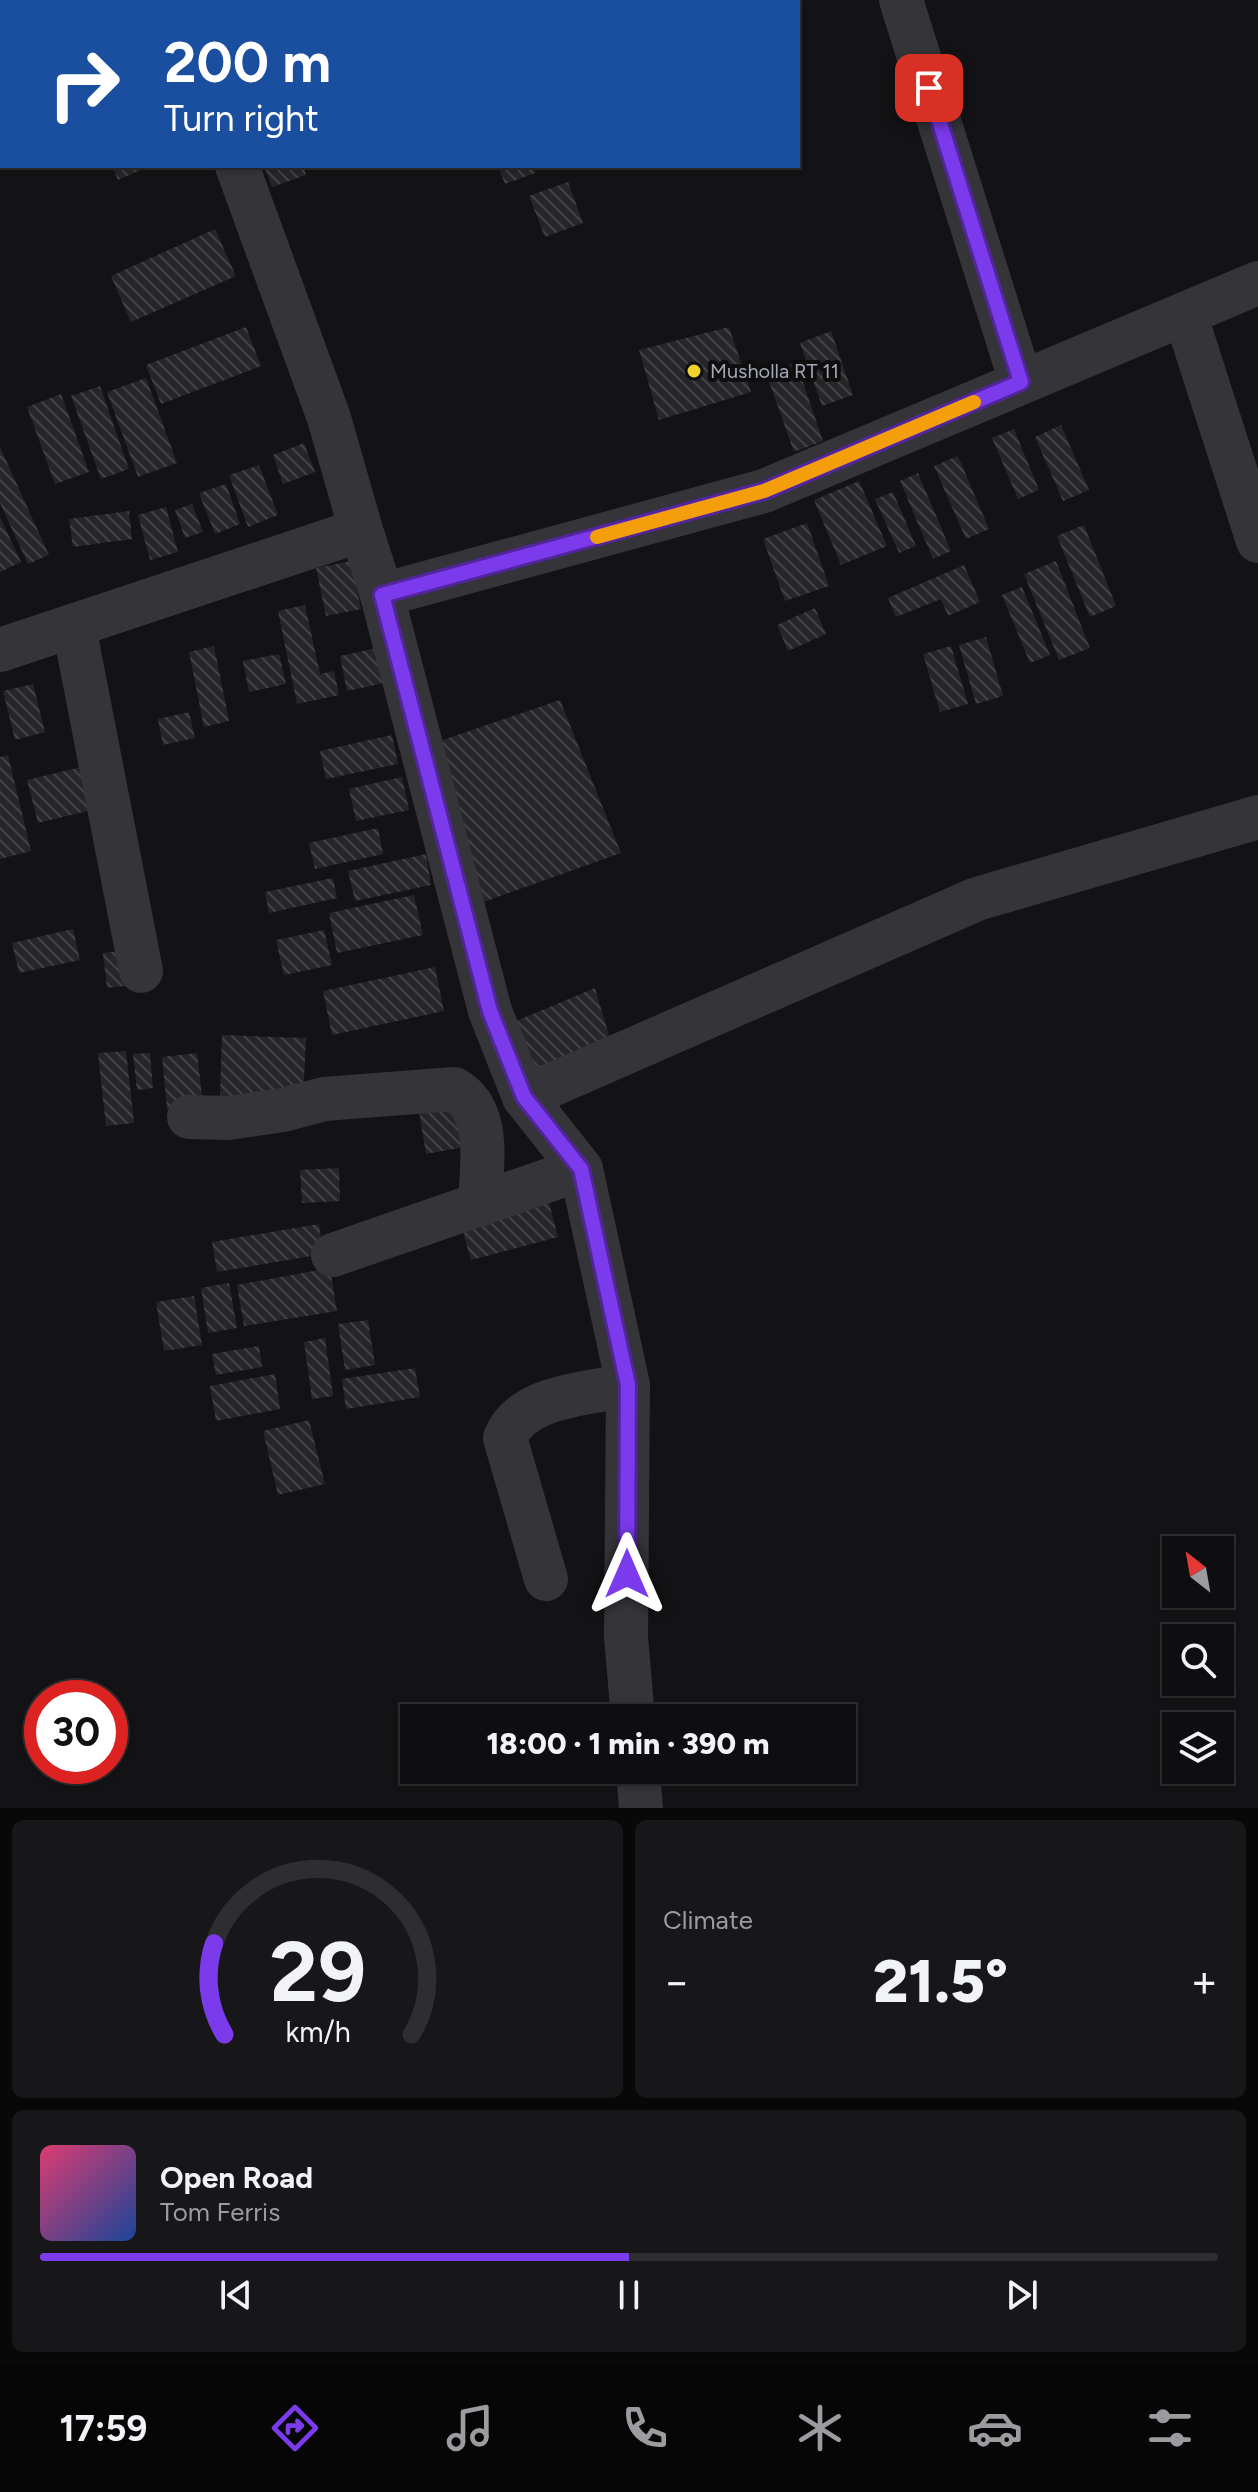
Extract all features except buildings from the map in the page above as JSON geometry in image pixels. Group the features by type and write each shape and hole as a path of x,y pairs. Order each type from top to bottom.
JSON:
{"street":[{"path":"901,0 1021,382"},
{"path":"238,168 329,418 382,595 490,1011 524,1097 581,1169 628,1385 626,1637 632,1704"},
{"path":"382,595 764,491 1258,283"},
{"path":"1185,314 1258,541"},
{"path":"0,650 361,530"},
{"path":"74,627 141,971"},
{"path":"524,1097 977,899 1258,817"},
{"path":"189,1117 228,1118 283,1110 324,1099 454,1089 466,1096 476,1109 481,1136 480,1205"},
{"path":"333,1255 581,1169"},
{"path":"546,1579 505,1438 511,1423 521,1414 543,1404 628,1385"},
{"path":"639,1784 641,1808"}],"slow traffic":[{"path":"597,537 764,491 974,402"}],"place":[{"name":"Musholla RT 11","path":"694,371"}],"route":[{"path":"627,1574 628,1385 581,1169 524,1097 490,1011 382,595 764,491 1021,382 929,88"}]}
